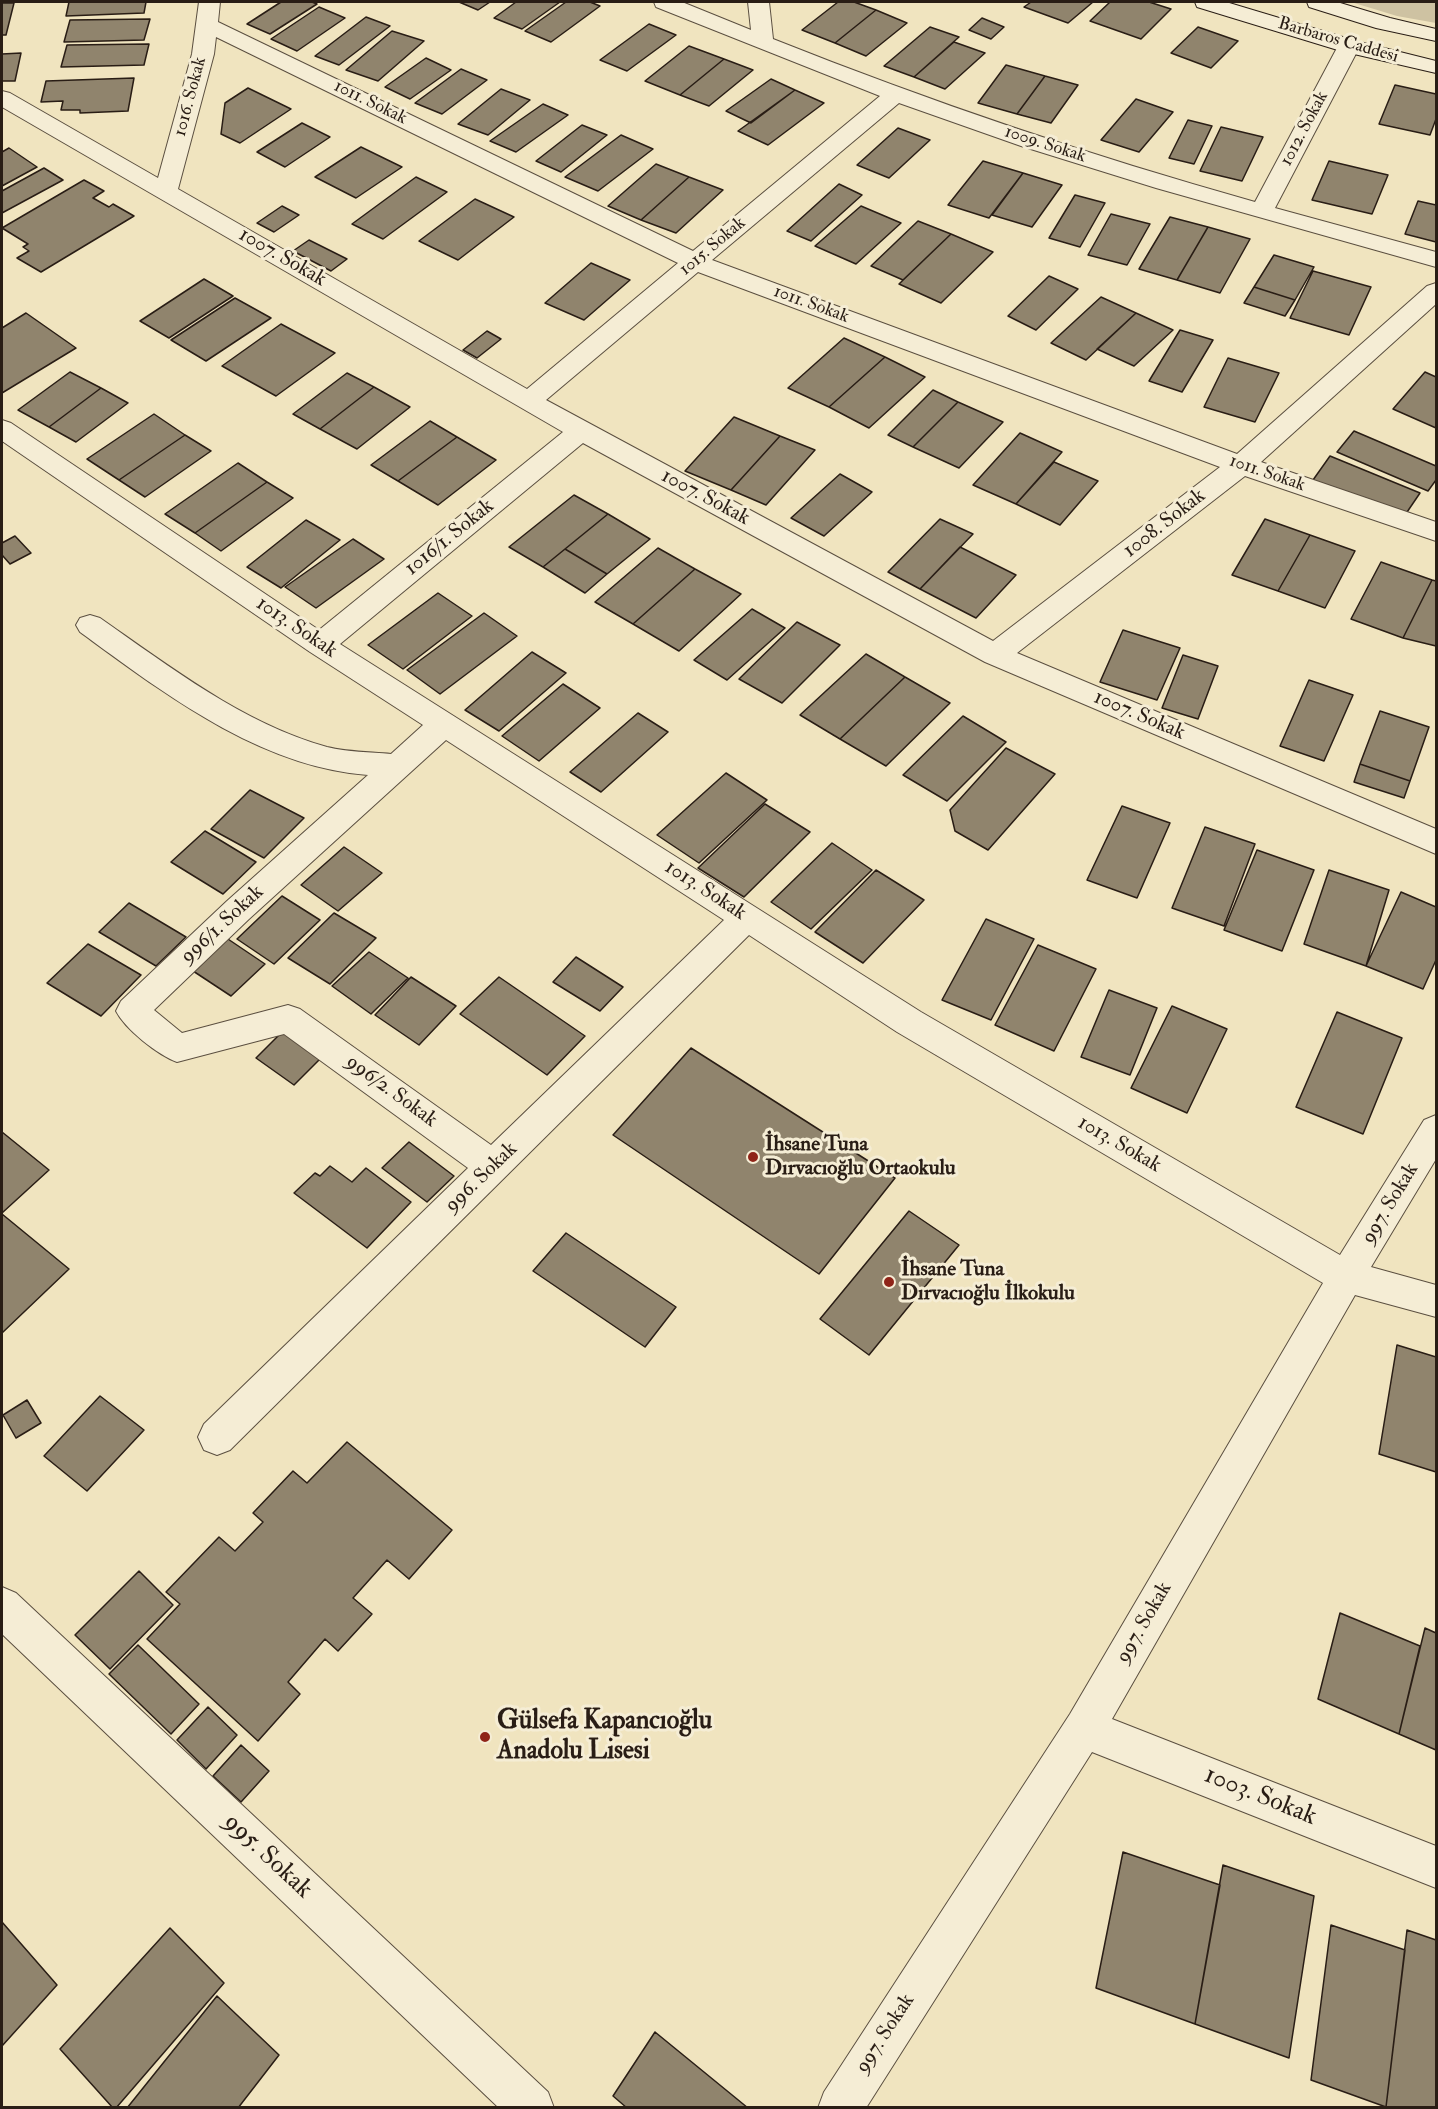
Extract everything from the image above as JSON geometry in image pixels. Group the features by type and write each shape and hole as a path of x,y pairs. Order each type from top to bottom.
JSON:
{"street":[{"name":"1009. Sokak","path":"664,2 896,94 1065,152 1261,212 1437,260"},
{"path":"759,2 763,43"},
{"name":"Barbaros Caddesi","path":"1205,2 1349,46 1437,67"},
{"name":"Barbaros Caddesi","path":"1317,2 1384,23 1437,35"},
{"name":"1016. Sokak","path":"166,191 209,13"},
{"name":"1011. Sokak","path":"209,13 695,262 1241,465 1437,532"},
{"name":"1012. Sokak","path":"1261,212 1349,46"},
{"name":"1015. Sokak","path":"530,400 896,94"},
{"name":"1007. Sokak","path":"2,98 581,431 996,655 1437,842"},
{"name":"1008. Sokak","path":"996,655 1241,465 1437,291"},
{"name":"1013. Sokak","path":"2,429 320,645 909,1022 1346,1278 1437,1301"},
{"name":"1016/1. Sokak","path":"320,645 581,431"},
{"path":"90,625 151,668 262,735 322,757 397,766"},
{"name":"996/1. Sokak","path":"288,1019 177,1048 132,1011 238,910 444,724"},
{"name":"996. Sokak","path":"217,1437 746,918"},
{"name":"996/2. Sokak","path":"288,1019 494,1166"},
{"name":"997. Sokak","path":"840,2108 1084,1728 1346,1278 1437,1130"},
{"name":"995. Sokak","path":"2,1607 532,2108"},
{"name":"1003. Sokak","path":"1084,1728 1437,1867"}],"shaded area":[{"path":"1351,2 1436,2 1436,23 1397,16"}],"building":[{"path":"69,2 146,2 144,13 66,16"},
{"path":"281,2 317,4 270,34 247,24"},
{"path":"459,2 490,2 478,10"},
{"path":"516,2 560,2 522,29 494,18"},
{"path":"566,2 590,2 600,6 551,42 525,31"},
{"path":"838,2 854,2 876,10 835,43 802,30"},
{"path":"1031,2 1093,2 1068,23 1024,7"},
{"path":"1110,2 1149,2 1171,9 1141,39 1090,21"},
{"path":"2,3 14,3 6,35 2,35"},
{"path":"319,7 345,18 297,51 271,39"},
{"path":"876,10 907,23 866,56 835,43"},
{"path":"366,17 390,26 339,65 315,56"},
{"path":"982,18 1004,27 991,39 969,30"},
{"path":"150,19 144,40 64,42 70,20"},
{"path":"649,24 676,35 627,71 600,60"},
{"path":"930,27 959,37 914,77 884,66"},
{"path":"1198,27 1238,41 1211,68 1171,53"},
{"path":"392,31 424,41 378,81 346,70"},
{"path":"954,42 985,53 945,89 914,77"},
{"path":"149,44 144,65 61,67 67,45"},
{"path":"689,46 724,59 680,95 645,81"},
{"path":"21,53 15,81 2,81 2,54"},
{"path":"426,58 451,70 410,99 385,87"},
{"path":"724,59 753,70 709,106 680,95"},
{"path":"1006,65 1045,76 1017,114 978,103"},
{"path":"461,69 487,80 442,114 415,103"},
{"path":"1045,76 1078,85 1051,123 1017,114"},
{"path":"134,78 128,111 80,113 80,110 61,110 63,101 41,102 46,81"},
{"path":"771,79 795,90 751,123 726,111"},
{"path":"1395,85 1436,94 1436,119 1430,135 1379,124"},
{"path":"248,88 291,109 240,143 221,134 225,103"},
{"path":"501,89 530,100 488,135 458,124"},
{"path":"795,90 824,103 768,145 738,131"},
{"path":"1136,99 1173,112 1139,152 1101,140"},
{"path":"543,104 568,115 516,152 490,141"},
{"path":"1188,120 1212,126 1194,164 1169,158"},
{"path":"302,123 330,137 285,167 257,152"},
{"path":"582,125 607,135 561,172 536,161"},
{"path":"1221,127 1263,137 1242,181 1200,171"},
{"path":"898,128 930,140 889,178 857,165"},
{"path":"621,135 653,149 598,191 565,177"},
{"path":"361,147 402,167 356,198 315,177"},
{"path":"9,148 37,167 2,186 2,152"},
{"path":"983,161 1023,173 989,218 948,205"},
{"path":"1329,161 1388,175 1372,214 1312,200"},
{"path":"656,164 689,177 641,220 608,206"},
{"path":"44,168 63,180 2,213 2,191"},
{"path":"1023,173 1062,185 1032,227 992,215"},
{"path":"416,177 447,192 383,239 352,224"},
{"path":"689,177 723,190 676,233 641,220"},
{"path":"84,180 104,191 93,198 109,207 113,204 134,216 41,272 17,258 29,251 23,247 28,244 2,228"},
{"path":"839,184 862,195 811,241 787,231"},
{"path":"1075,195 1105,203 1080,247 1049,238"},
{"path":"475,199 514,217 458,260 419,241"},
{"path":"1418,201 1436,205 1436,242 1405,234"},
{"path":"282,206 299,215 274,232 257,223"},
{"path":"861,206 901,223 856,264 815,246"},
{"path":"1111,214 1150,224 1127,265 1088,255"},
{"path":"1170,217 1208,227 1177,280 1139,269"},
{"path":"918,221 951,234 903,280 871,266"},
{"path":"1208,227 1250,239 1220,293 1177,280"},
{"path":"951,234 993,252 941,303 899,284"},
{"path":"309,240 347,259 331,271 293,251"},
{"path":"1274,255 1314,267 1295,300 1254,287"},
{"path":"591,263 630,280 584,320 545,303"},
{"path":"1313,271 1371,287 1349,335 1290,318"},
{"path":"1049,276 1078,289 1036,330 1008,316"},
{"path":"204,279 233,296 169,338 140,321"},
{"path":"1254,287 1295,300 1285,316 1244,303"},
{"path":"1101,297 1136,313 1086,360 1051,343"},
{"path":"235,298 271,318 206,361 171,340"},
{"path":"26,313 76,348 2,393 2,328"},
{"path":"1136,313 1173,330 1134,366 1097,349"},
{"path":"281,324 335,353 276,396 222,366"},
{"path":"1180,330 1213,340 1182,392 1149,381"},
{"path":"487,331 501,339 477,358 463,350"},
{"path":"844,338 885,357 829,407 788,388"},
{"path":"885,357 925,377 869,428 829,407"},
{"path":"1228,358 1279,373 1255,422 1204,407"},
{"path":"70,372 101,388 49,427 18,410"},
{"path":"1425,372 1436,377 1436,428 1393,409"},
{"path":"347,373 374,387 320,429 293,414"},
{"path":"374,387 410,407 357,449 320,429"},
{"path":"101,388 128,403 76,442 49,427"},
{"path":"933,390 958,402 913,447 888,435"},
{"path":"958,402 1003,422 959,468 913,447"},
{"path":"154,414 185,435 119,480 87,459"},
{"path":"734,417 780,436 731,490 685,471"},
{"path":"430,421 457,437 398,481 371,465"},
{"path":"1354,431 1436,466 1436,480 1428,491 1337,452"},
{"path":"1020,433 1062,452 1016,504 973,485"},
{"path":"185,435 211,451 145,497 119,480"},
{"path":"780,436 815,450 766,505 731,490"},
{"path":"457,437 496,460 438,505 398,481"},
{"path":"1330,456 1420,493 1403,518 1313,480"},
{"path":"1054,462 1098,481 1060,525 1016,504"},
{"path":"238,463 267,482 195,533 165,514"},
{"path":"840,474 872,492 824,536 791,518"},
{"path":"267,482 293,498 221,551 195,533"},
{"path":"574,495 608,514 543,567 509,547"},
{"path":"608,514 650,539 607,574 565,549"},
{"path":"940,519 973,534 920,589 888,572"},
{"path":"1265,519 1310,535 1278,591 1232,575"},
{"path":"306,520 340,540 281,588 247,567"},
{"path":"1310,535 1355,551 1325,608 1278,591"},
{"path":"15,536 31,553 10,564 2,555 2,543"},
{"path":"353,539 384,559 316,608 285,587"},
{"path":"960,547 1016,575 976,618 920,589"},
{"path":"658,548 695,569 633,624 595,602"},
{"path":"565,549 607,574 585,593 543,567"},
{"path":"1381,562 1432,580 1403,638 1351,619"},
{"path":"695,569 741,594 679,651 633,624"},
{"path":"1432,580 1436,581 1436,646 1403,638"},
{"path":"438,593 472,616 403,669 368,645"},
{"path":"752,609 785,628 727,680 694,660"},
{"path":"484,613 517,636 440,694 407,670"},
{"path":"797,622 840,645 782,703 739,679"},
{"path":"1123,630 1180,648 1157,700 1100,682"},
{"path":"532,652 566,673 499,731 465,710"},
{"path":"866,654 905,677 840,739 800,715"},
{"path":"1183,655 1218,666 1198,719 1162,708"},
{"path":"905,677 950,703 886,766 840,739"},
{"path":"1309,680 1353,695 1324,761 1280,746"},
{"path":"563,684 600,708 539,761 502,736"},
{"path":"1380,711 1429,727 1410,781 1360,764"},
{"path":"638,713 668,732 601,792 570,772"},
{"path":"963,716 1006,742 947,801 903,775"},
{"path":"1006,748 1055,774 988,850 955,831 950,810"},
{"path":"1360,764 1410,781 1404,798 1354,782"},
{"path":"726,773 767,800 699,863 657,835"},
{"path":"250,790 304,818 264,858 211,829"},
{"path":"765,804 810,832 744,897 698,868"},
{"path":"1122,806 1170,823 1137,898 1087,880"},
{"path":"1205,827 1255,844 1224,926 1172,908"},
{"path":"205,831 256,862 223,894 171,862"},
{"path":"832,843 872,870 811,929 771,902"},
{"path":"344,847 382,873 338,911 301,885"},
{"path":"1257,850 1314,870 1282,951 1224,930"},
{"path":"876,870 924,900 863,963 815,932"},
{"path":"1329,870 1389,890 1366,966 1304,944"},
{"path":"1401,892 1436,907 1436,960 1423,989 1366,966"},
{"path":"282,896 320,920 274,964 237,939"},
{"path":"129,903 186,937 156,966 99,932"},
{"path":"334,913 376,938 330,984 288,958"},
{"path":"986,919 1034,939 991,1020 942,1000"},
{"path":"222,935 265,964 231,996 187,967"},
{"path":"88,944 141,975 101,1016 47,983"},
{"path":"1038,945 1096,969 1054,1051 995,1025"},
{"path":"369,952 408,978 371,1014 332,986"},
{"path":"576,957 623,987 600,1011 553,982"},
{"path":"411,977 456,1006 419,1045 375,1015"},
{"path":"499,977 585,1036 547,1075 460,1014"},
{"path":"1109,990 1157,1008 1130,1075 1081,1057"},
{"path":"1172,1006 1227,1029 1187,1113 1131,1088"},
{"path":"1337,1012 1402,1038 1363,1134 1296,1107"},
{"path":"289,1025 328,1051 294,1085 256,1058"},
{"name":"İhsane Tuna Dırvacıoğlu Ortaokulu","path":"691,1048 895,1178 819,1274 613,1135"},
{"path":"2,1132 49,1170 2,1213"},
{"path":"409,1142 454,1176 427,1202 382,1168"},
{"path":"330,1166 352,1182 366,1168 411,1202 367,1248 294,1193 315,1173 320,1176"},
{"name":"İhsane Tuna Dırvacıoğlu İlkokulu","path":"909,1211 959,1245 869,1355 820,1319"},
{"path":"2,1214 69,1269 2,1333"},
{"path":"566,1233 676,1307 645,1347 533,1271"},
{"path":"1397,1345 1436,1357 1436,1472 1379,1454"},
{"path":"100,1396 144,1430 87,1491 44,1456"},
{"path":"27,1400 41,1423 16,1438 3,1415"},
{"path":"347,1442 452,1530 409,1579 387,1560 353,1598 372,1614 338,1651 325,1639 288,1682 300,1694 258,1741 147,1639 180,1604 166,1592 219,1537 235,1551 263,1522 253,1513 293,1471 307,1483"},
{"path":"139,1571 173,1605 110,1669 75,1635"},
{"path":"1340,1613 1420,1646 1399,1734 1318,1699"},
{"path":"1425,1628 1436,1633 1436,1750 1399,1734"},
{"path":"138,1645 199,1704 171,1734 109,1674"},
{"path":"208,1707 237,1735 206,1769 177,1740"},
{"path":"241,1745 269,1771 241,1802 213,1776"},
{"path":"1123,1852 1220,1885 1195,2024 1096,1988"},
{"path":"1223,1865 1314,1896 1289,2058 1195,2024"},
{"path":"2,1922 57,1985 2,2046"},
{"path":"1331,1925 1405,1950 1386,2107 1311,2080"},
{"path":"170,1928 224,1983 116,2108 113,2108 60,2049"},
{"path":"1407,1930 1436,1940 1436,2108 1386,2107"},
{"path":"217,1996 279,2055 238,2108 127,2108"},
{"path":"655,2032 748,2108 627,2108 613,2096"}],"place":[{"name":"İhsane Tuna Dırvacıoğlu Ortaokulu","path":"753,1157"},
{"name":"İhsane Tuna Dırvacıoğlu İlkokulu","path":"889,1282"},
{"name":"Gülsefa Kapancıoğlu Anadolu Lisesi","path":"485,1737"}]}
